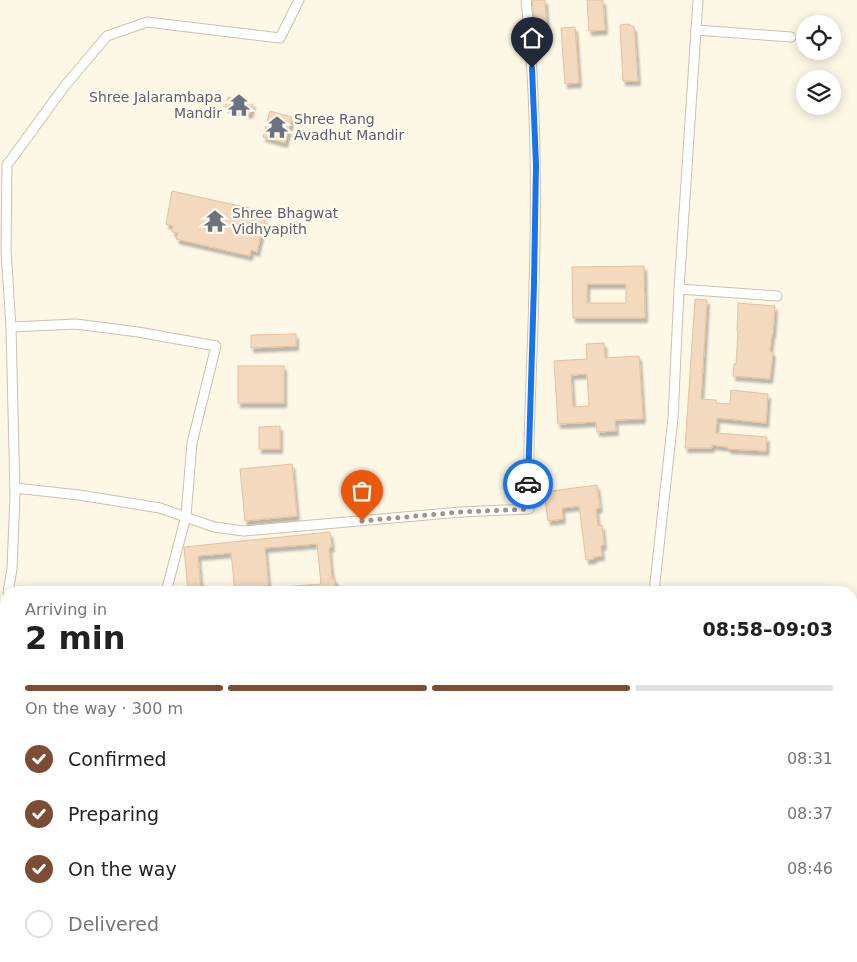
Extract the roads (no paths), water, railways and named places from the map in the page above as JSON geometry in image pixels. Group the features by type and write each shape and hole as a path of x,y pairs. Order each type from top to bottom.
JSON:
{"street":[{"path":"9,586 12,569 15,488 4,164 64,87 107,36 147,22 280,38 299,0"},
{"path":"15,488 160,508 214,527 244,531 461,512 529,509 528,475 536,165 532,49 526,0"},
{"path":"655,586 673,418 679,289 698,0"},
{"path":"696,30 791,37"},
{"path":"679,289 777,296"},
{"path":"11,327 76,324 138,332 216,346 192,443 186,516 168,586"}],"place":[{"name":"Shree Jalarambapa Mandir","path":"239,105"},
{"name":"Shree Rang Avadhut Mandir","path":"277,127"},
{"name":"Shree Bhagwat Vidhyapith","path":"215,221"}]}
